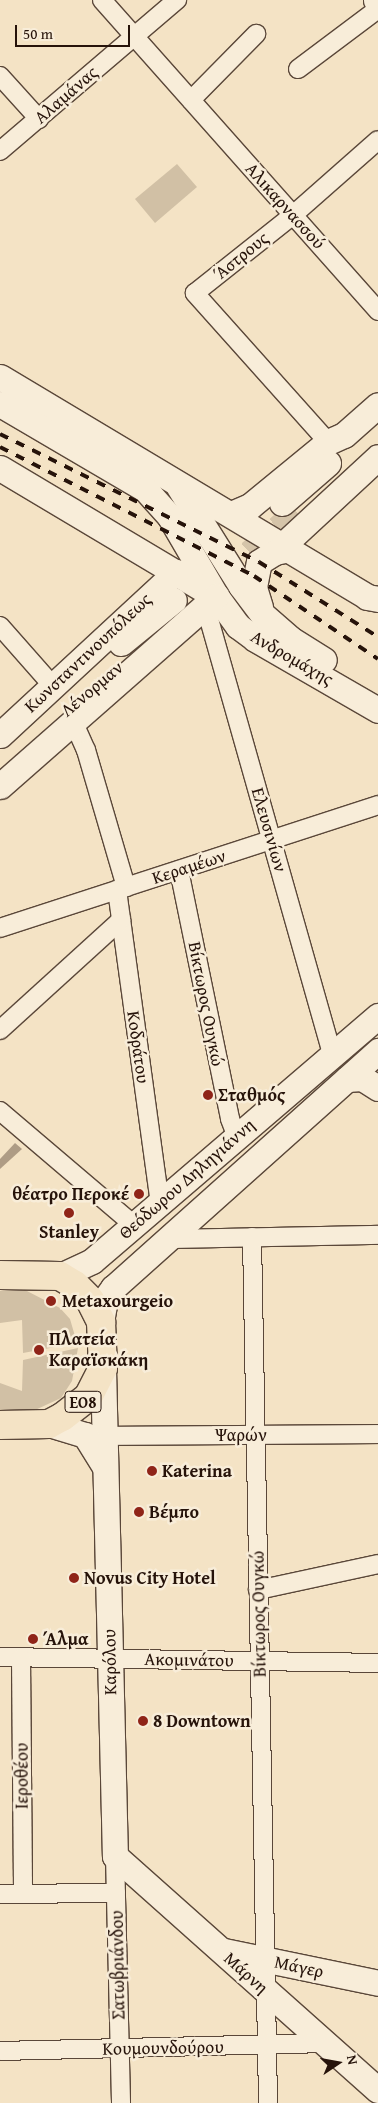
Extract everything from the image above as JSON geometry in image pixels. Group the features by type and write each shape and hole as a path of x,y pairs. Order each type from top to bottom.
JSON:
{"main road":[{"path":"0,377 232,514 368,598 378,599"},
{"path":"0,404 151,494 170,517 194,603"},
{"path":"286,547 287,508 328,442 344,436 378,405"},
{"path":"287,508 378,418"},
{"path":"287,508 378,440"},
{"path":"232,514 250,506 287,508 378,457"},
{"path":"0,468 176,572 194,603"},
{"path":"170,477 263,615"},
{"path":"263,615 254,587 256,569 265,557 286,547"},
{"name":"Κωνσταντινουπόλεως","path":"0,735 176,572"},
{"path":"0,786 73,721 194,603"},
{"name":"Ανδρομάχης","path":"194,603 232,619 254,639 378,710"},
{"name":"Λένορμαν","path":"0,744 194,603"},
{"name":"Λένορμαν","path":"0,766 194,603"},
{"name":"Ανδρομάχης","path":"263,615 289,638 378,691"},
{"name":"Θεόδωρου Δηληγιάννη","path":"60,1276 92,1261 378,1016"},
{"name":"Θεόδωρου Δηληγιάννη","path":"101,1322 106,1299 113,1288 378,1051"},
{"path":"347,1079 362,1078 378,1088"},
{"path":"0,1276 60,1276"},
{"name":"ΕΟ8","path":"0,1425 49,1424 88,1397 102,1368 101,1322 83,1292 60,1276"},
{"name":"Καρόλου","path":"102,1368 115,1856"},
{"name":"Καρόλου","path":"49,1424 85,1435 105,1468"},
{"name":"Μάρνη","path":"115,1856 378,2090"},
{"name":"Μάγερ","path":"220,1950 378,1983"}],"street":[{"name":"Αλικαρνασσού","path":"102,0 378,311"},
{"name":"Αλαμάνας","path":"0,151 177,0"},
{"path":"298,69 378,9"},
{"path":"191,100 256,34"},
{"path":"0,76 39,119"},
{"name":"Άστρους","path":"328,442 195,293 293,215 378,140"},
{"name":"Ελευσινίων","path":"194,603 271,840 332,1055"},
{"path":"0,626 52,685"},
{"name":"Κοδράτου","path":"73,721 86,750 122,889 121,920 160,1203"},
{"name":"Κεραμέων","path":"0,928 378,805"},
{"name":"Βίκτωρος Ουγκώ","path":"179,870 230,1119 236,1137"},
{"path":"0,1030 121,920"},
{"path":"0,1111 134,1225"},
{"path":"168,1239 378,1234"},
{"name":"Βίκτωρος Ουγκώ","path":"252,1237 268,2103"},
{"name":"Ψαρών","path":"104,1436 378,1434"},
{"path":"258,1590 378,1564"},
{"name":"Ακομινάτου","path":"0,1657 378,1662"},
{"name":"Ιεροθέου","path":"21,1658 23,1894"},
{"name":"Σατωβριάνδου","path":"115,1856 121,2103"},
{"path":"0,1894 116,1893"},
{"name":"Κουμουνδούρου","path":"0,2051 267,2046 325,2043"}],"shaded area":[{"path":"177,164 197,187 155,223 135,199"},
{"path":"15,1143 22,1149 0,1169 0,1159"},
{"path":"25,1290 60,1308 70,1319 77,1343 23,1353 22,1320 0,1323 0,1291"},
{"path":"78,1348 72,1381 61,1398 33,1411 0,1414 0,1383 22,1391 23,1360"}],"tunnel":[{"path":"194,601 297,511"}],"railway":[{"path":"0,434 259,562 378,637"},
{"path":"0,447 254,576 378,659"}],"place":[{"name":"Σταθμός","path":"208,1095"},
{"name":"θέατρο Περοκέ","path":"139,1194"},
{"name":"Stanley","path":"69,1213"},
{"name":"Metaxourgeio","path":"51,1301"},
{"name":"Πλατεία Καραϊσκάκη","path":"39,1350"},
{"name":"Katerina","path":"152,1471"},
{"name":"Βέμπο","path":"139,1512"},
{"name":"Novus City Hotel","path":"74,1578"},
{"name":"Άλμα","path":"33,1639"},
{"name":"8 Downtown","path":"143,1721"}]}
